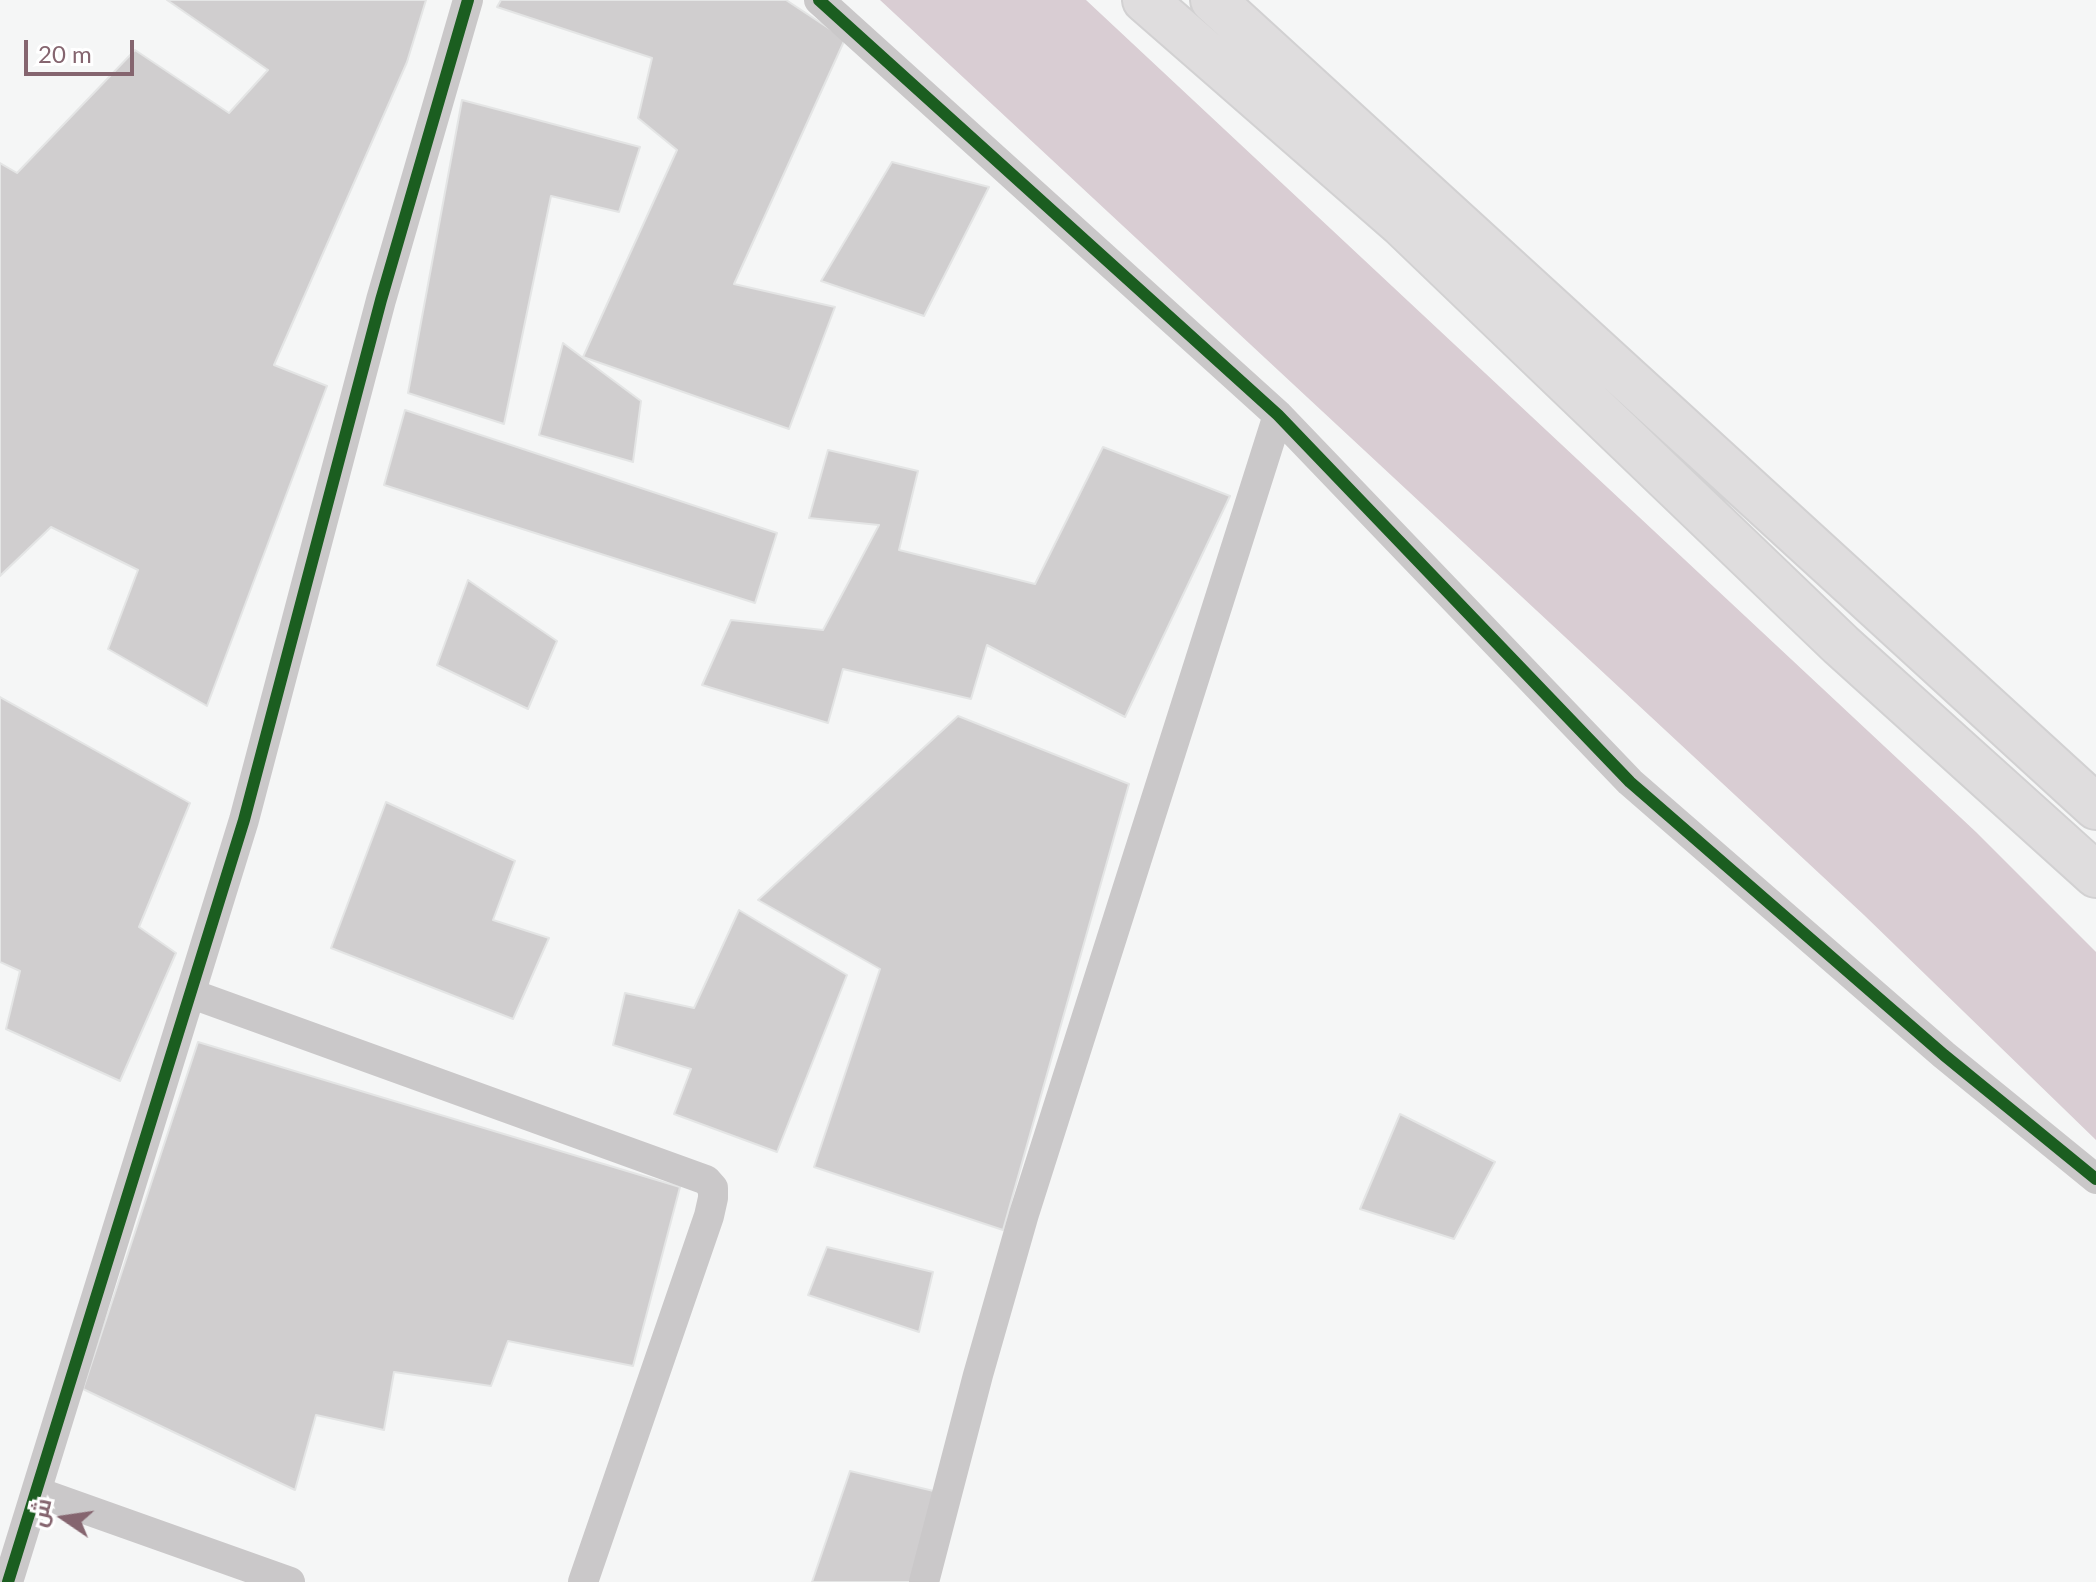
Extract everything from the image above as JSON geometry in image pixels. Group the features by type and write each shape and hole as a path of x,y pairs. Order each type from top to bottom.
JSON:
{"highway":[{"path":"1145,0 1403,225 1495,285 2096,807"},
{"path":"1213,0 1495,285 1841,645 2096,875"}],"street":[{"path":"8,1582 244,820 381,300 468,0"},
{"path":"819,0 1278,415 1630,782 1944,1055 2096,1179"},
{"path":"924,1582 1024,1214 1278,415"},
{"path":"192,994 706,1180 713,1188 709,1216 583,1582"},
{"path":"37,1492 290,1582"}],"shaded area":[{"path":"880,0 1086,0 1976,832 2096,952 2096,1140 1864,915"}],"building":[{"path":"167,0 426,0 407,62 274,365 327,386 207,706 108,649 138,570 51,527 0,576 0,163 17,173 135,50 229,113 268,70"},
{"path":"501,0 786,0 845,39 734,284 835,307 789,429 583,357 677,150 638,118 652,58 497,7"},
{"path":"462,100 640,147 619,212 551,196 504,424 408,393"},
{"path":"892,162 989,187 924,316 821,281"},
{"path":"563,343 641,401 633,462 539,435"},
{"path":"405,410 777,533 755,603 384,485"},
{"path":"1103,447 1230,496 1125,717 987,645 971,699 843,669 828,723 702,685 731,620 823,630 879,525 809,518 828,450 918,471 899,550 1035,584"},
{"path":"468,580 557,641 528,709 437,665"},
{"path":"0,697 190,803 139,927 176,953 120,1081 6,1029 20,971 0,962"},
{"path":"958,716 1129,784 1003,1230 814,1167 880,969 758,900"},
{"path":"386,802 515,861 493,920 549,938 513,1019 331,948"},
{"path":"739,910 847,975 777,1152 674,1114 691,1069 613,1045 625,993 694,1008"},
{"path":"198,1042 680,1187 633,1366 508,1341 491,1386 394,1372 384,1430 316,1415 295,1490 83,1389"},
{"path":"1400,1114 1495,1162 1454,1239 1360,1209"},
{"path":"827,1247 933,1272 919,1332 808,1295"},
{"path":"850,1471 942,1493 920,1582 812,1582"}],"cycle path":[{"path":"8,1582 244,820 381,300 468,0"},
{"path":"819,0 1278,415 1630,782 1944,1055 2096,1179"}]}
